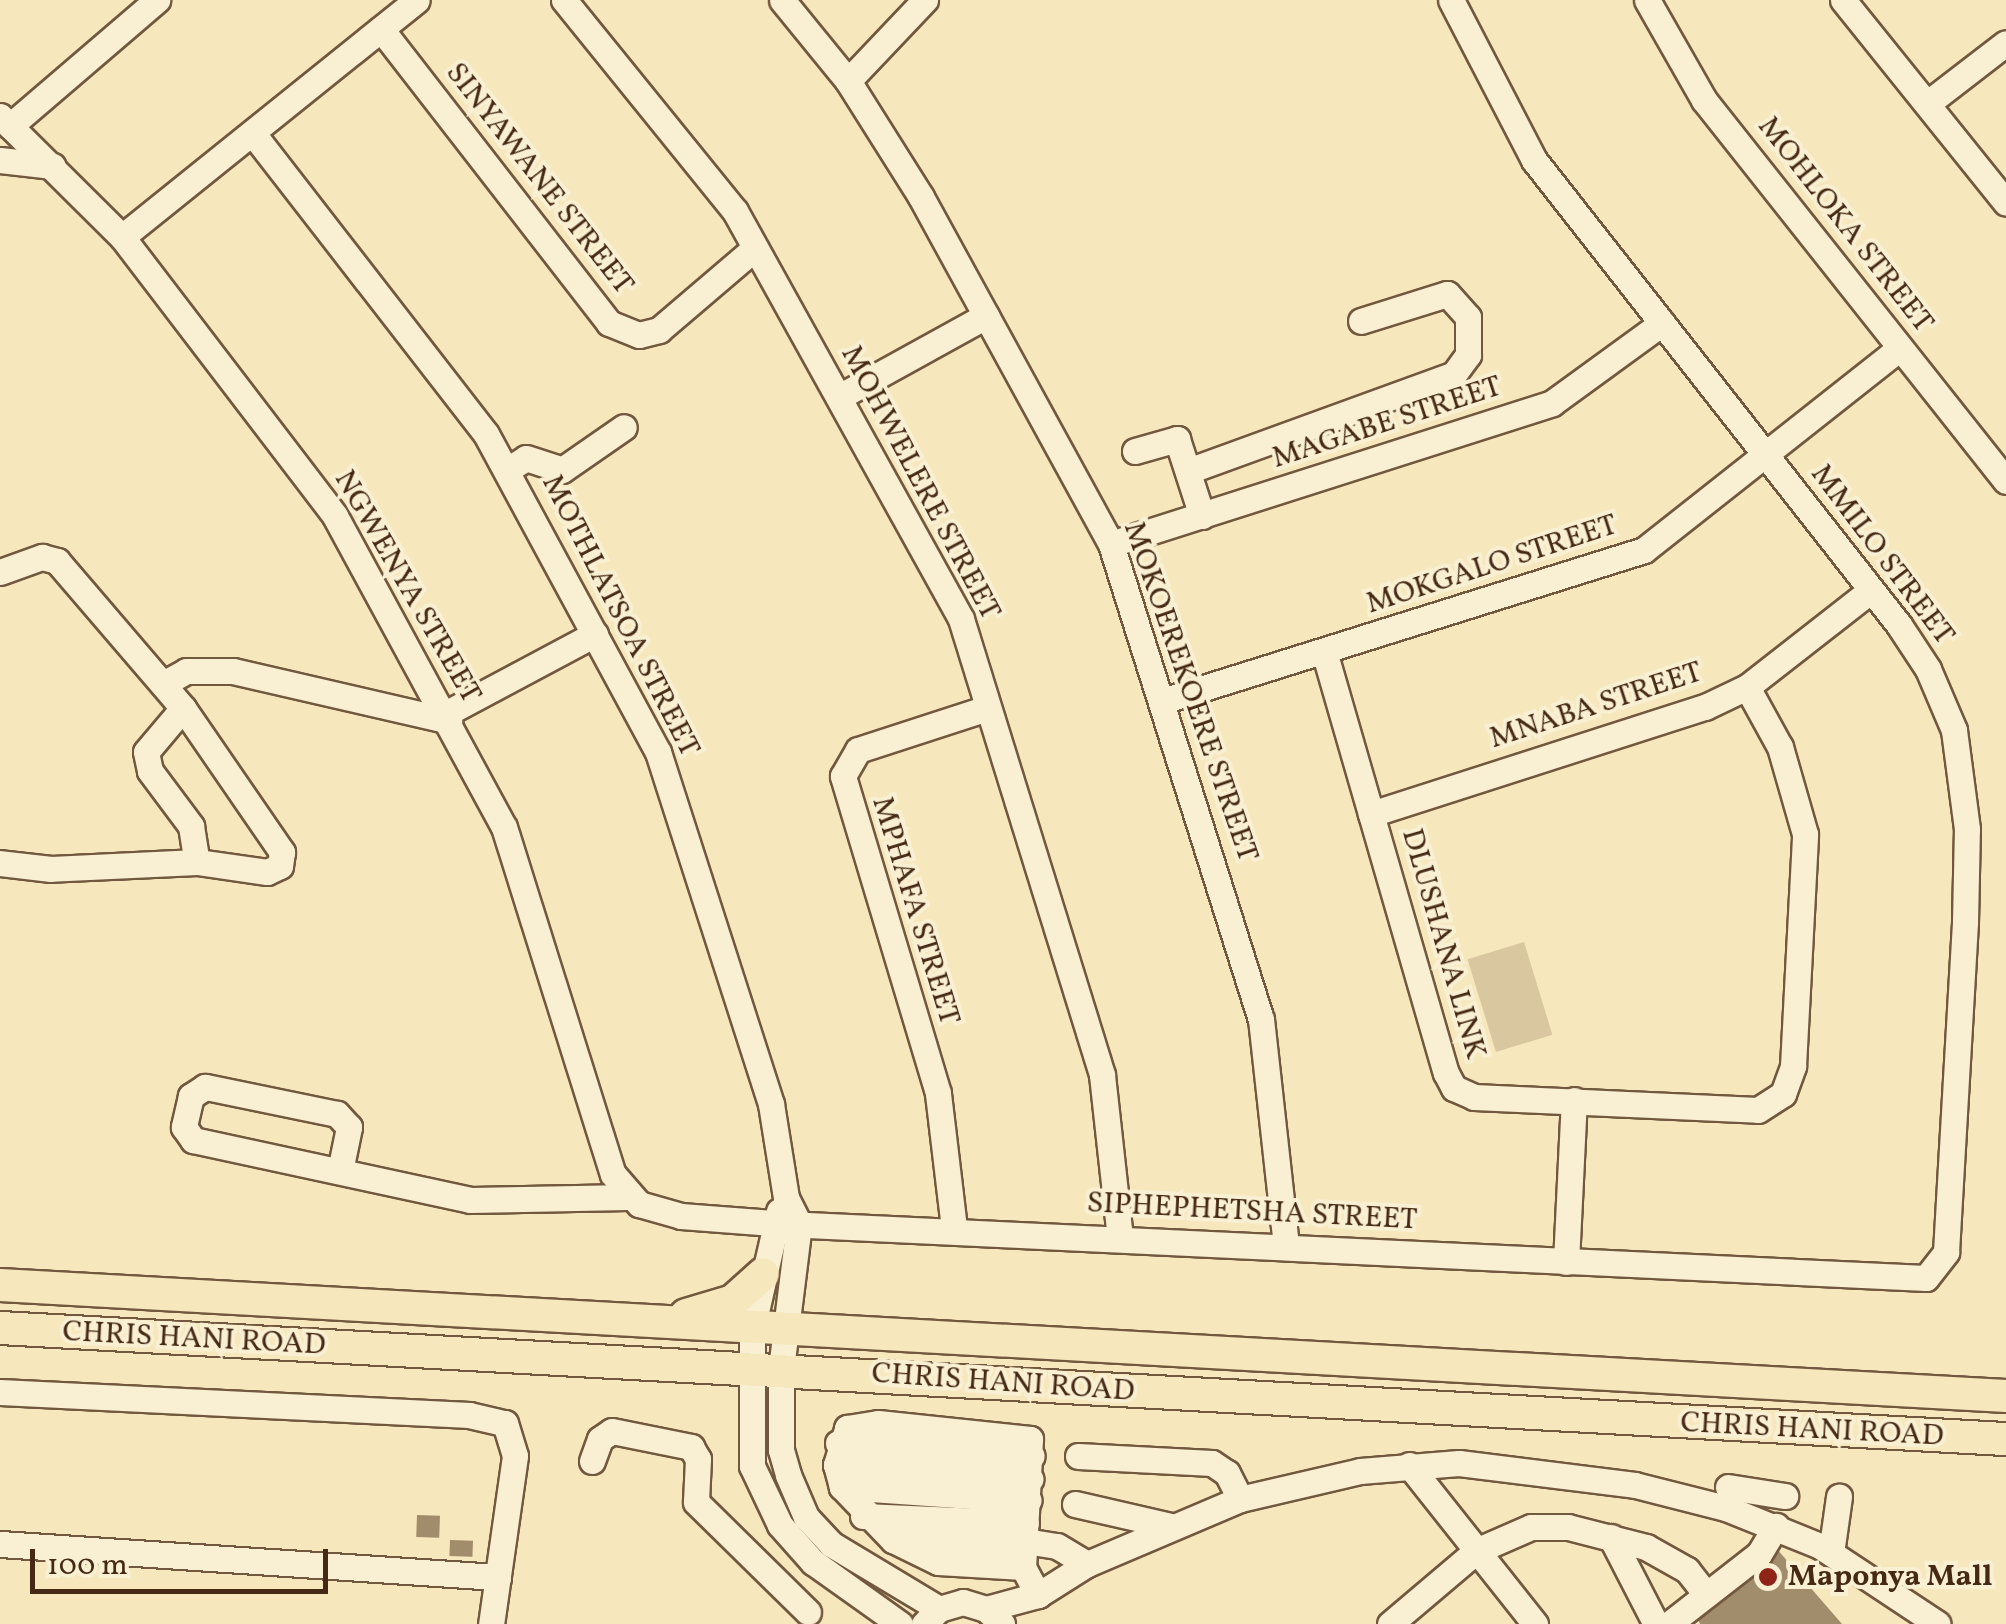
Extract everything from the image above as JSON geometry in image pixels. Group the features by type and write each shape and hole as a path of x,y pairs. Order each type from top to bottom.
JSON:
{"main road":[{"path":"657,1322 724,1306 763,1274"},
{"name":"CHRIS HANI ROAD","path":"0,1285 2000,1395"},
{"name":"CHRIS HANI ROAD","path":"0,1328 765,1368 2002,1441"}],"street":[{"path":"115,0 134,20"},
{"path":"5,121 157,0"},
{"path":"122,237 254,135 417,0"},
{"name":"MOHWELERE STREET","path":"564,0 735,212 961,618 1102,1075 1120,1237"},
{"name":"MOKOEREKOERE STREET","path":"782,0 848,81 986,316 1111,544 1264,1033 1286,1246"},
{"path":"848,81 926,0"},
{"name":"MMILO STREET","path":"1451,0 1534,160 1871,590 1928,668 1954,730 1966,830 1946,1252 1926,1278 1904,1281"},
{"name":"MOHLOKA STREET","path":"1647,0 1704,100 2006,480"},
{"path":"1843,0 2006,203"},
{"name":"SINYAWANE STREET","path":"381,30 609,322 639,335 659,330 754,248"},
{"path":"1928,102 2006,42"},
{"name":"NGWENYA STREET","path":"5,121 122,237 336,516 447,718 510,844 613,1174 628,1197"},
{"name":"MOTHLATSOA STREET","path":"254,135 456,390 507,470 674,793 771,1104 786,1198 799,1224"},
{"path":"0,160 54,166"},
{"path":"1188,471 1454,374 1468,354 1468,317 1446,294 1361,321"},
{"path":"839,398 986,316"},
{"name":"MAGABE STREET","path":"1111,544 1552,403 1662,323"},
{"name":"MOKGALO STREET","path":"1162,701 1644,550 1900,348"},
{"path":"507,470 526,458 562,470 624,427"},
{"path":"1135,451 1176,439 1202,516"},
{"path":"0,572 42,557 57,561 183,708 282,852 280,866 267,872 197,862 51,869 0,864"},
{"name":"MNABA STREET","path":"1371,814 1705,707 1747,687 1871,590"},
{"path":"163,684 186,671 233,671 447,718 594,634"},
{"name":"DLUSHANA LINK","path":"1324,651 1449,1082 1474,1097 1758,1110 1776,1102 1789,1081 1805,834 1780,746 1747,687"},
{"path":"183,708 146,752 150,772 191,826 197,862"},
{"name":"MPHAFA STREET","path":"954,1228 938,1093 843,776 858,750 987,708"},
{"path":"340,1171 349,1127 338,1114 205,1087 191,1096 184,1127 192,1140 470,1200 628,1197"},
{"path":"1566,1262 1574,1100"},
{"name":"SIPHEPHETSHA STREET","path":"628,1197 660,1212 799,1224 954,1228 1904,1281"},
{"path":"786,1198 772,1222 763,1274 768,1329 752,1466 761,1493 813,1562 900,1624"},
{"path":"768,1329 799,1224"},
{"path":"765,1368 781,1450 806,1516 859,1566 932,1616 962,1602 994,1616 1088,1564 1240,1499 1410,1465 1508,1466 1635,1485 1776,1526 1830,1553 1938,1624"},
{"path":"0,1392 469,1416 505,1424 515,1456 491,1624"},
{"path":"1014,1624 1038,1595 1027,1516 1030,1438 1021,1434 853,1424 839,1465 864,1516 893,1540 938,1562 1027,1516"},
{"path":"592,1461 600,1439 612,1431 691,1446 698,1459 696,1502 808,1612"},
{"path":"1078,1456 1212,1463 1227,1473 1240,1499"},
{"path":"839,1465 1027,1516 1057,1546 1088,1564"},
{"path":"1410,1465 1535,1624"},
{"path":"1728,1487 1785,1496"},
{"path":"1830,1553 1839,1497"},
{"path":"1076,1504 1171,1526"},
{"path":"864,1516 1027,1516"},
{"path":"1669,1624 1705,1592 1760,1554 1776,1526"},
{"path":"1390,1624 1476,1551 1531,1527 1611,1537 1669,1558 1705,1592"},
{"path":"1611,1537 1656,1624"},
{"path":"0,1544 498,1577"}],"shaded area":[{"path":"1524,942 1552,1035 1496,1052 1468,959"}],"building":[{"path":"417,1515 440,1516 439,1538 416,1537"},
{"path":"450,1540 473,1541 472,1557 449,1556"},
{"name":"Maponya Mall","path":"1776,1548 1842,1624 1700,1624 1692,1606"}],"place":[{"name":"Maponya Mall","path":"1768,1577"}]}
